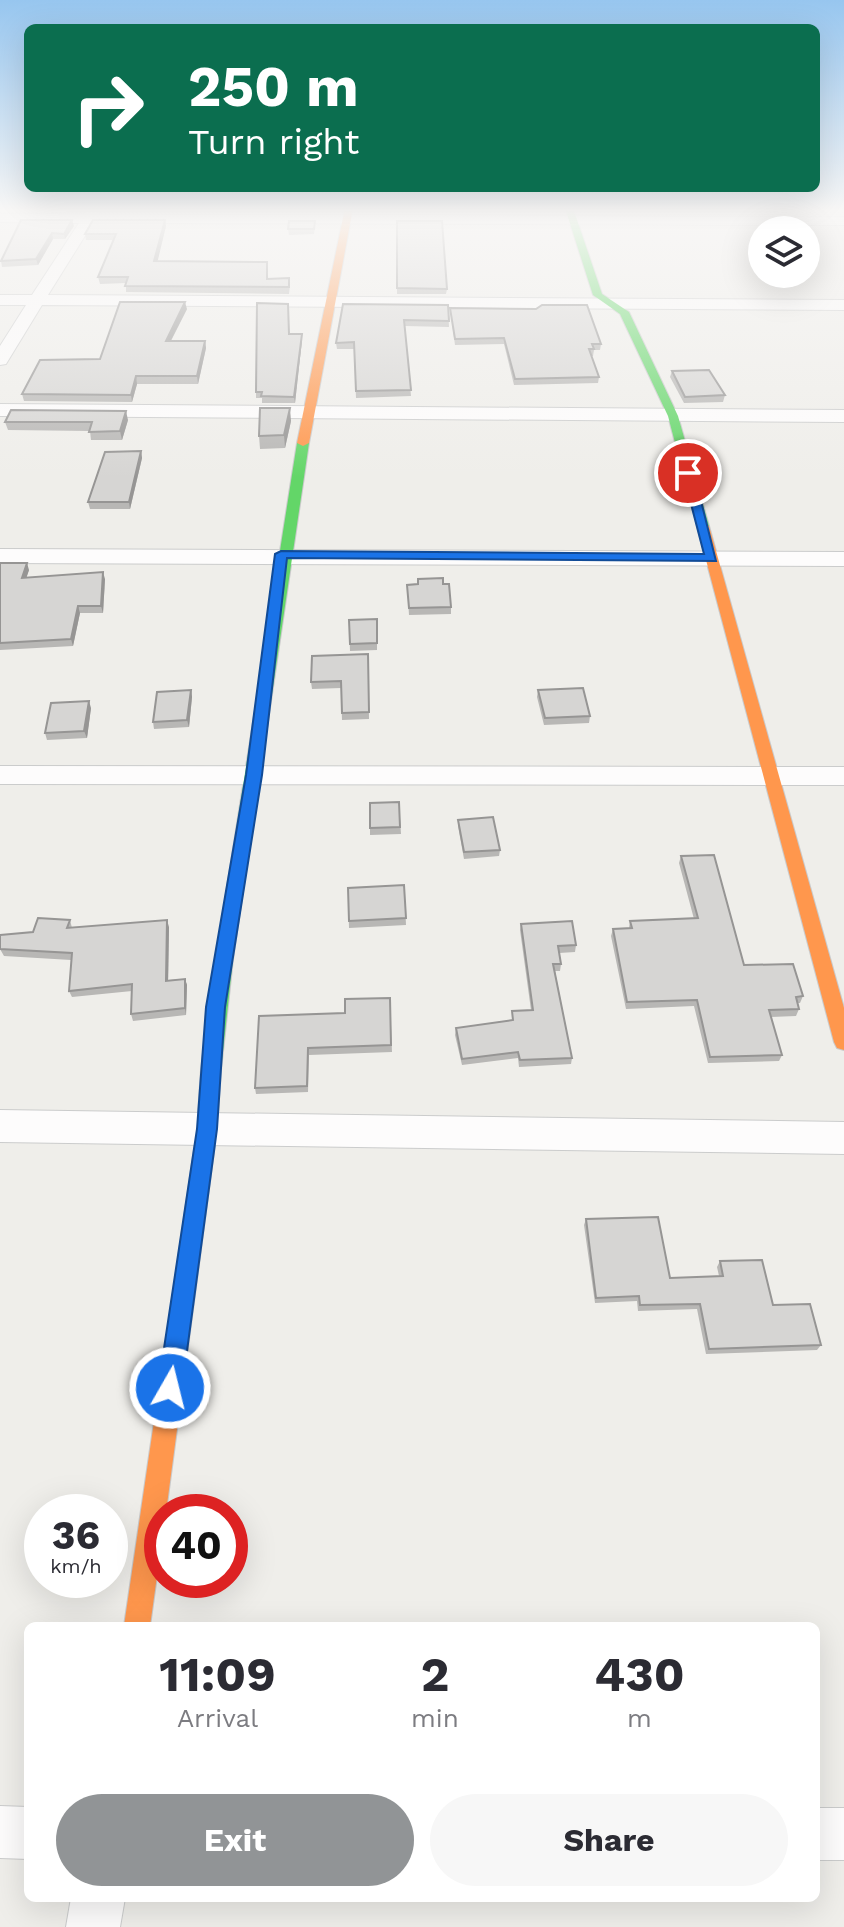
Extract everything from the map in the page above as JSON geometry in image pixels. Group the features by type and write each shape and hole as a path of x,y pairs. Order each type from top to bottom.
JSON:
{"street":[{"path":"138,1622 207,1129 216,1007 254,775 281,554 332,298"},
{"path":"602,298 624,312 673,416 844,1042"},
{"path":"0,300 844,305"},
{"path":"0,360 35,300"},
{"path":"0,410 844,416"},
{"path":"0,556 281,554 844,559"},
{"path":"0,775 844,776"},
{"path":"0,1126 844,1138"},
{"path":"0,1832 24,1833"},
{"path":"820,1834 844,1834"},
{"path":"93,1927 97,1902"}],"building":[{"path":"120,302 185,302 166,341 205,341 197,376 136,376 131,395 22,394 40,360 100,359"},
{"path":"257,303 288,304 289,334 302,334 294,397 261,396 262,392 256,392"},
{"path":"343,304 448,305 449,321 404,320 411,390 356,391 354,342 336,343"},
{"path":"542,305 587,305 601,344 592,344 594,349 589,349 599,377 515,379 504,338 455,339 450,308 536,309"},
{"path":"709,370 725,395 685,397 672,371"},
{"path":"260,408 290,408 284,435 259,436"},
{"path":"11,410 126,411 120,431 89,432 92,422 5,422"},
{"path":"141,451 129,502 88,502 105,452"},
{"path":"0,563 27,563 22,578 103,572 101,606 78,606 71,639 0,643"},
{"path":"443,578 443,584 449,584 451,607 409,608 407,585 418,584 418,579"},
{"path":"377,619 377,643 350,644 349,620"},
{"path":"368,654 369,712 342,713 341,681 311,682 312,656"},
{"path":"583,688 590,716 545,718 538,690"},
{"path":"191,690 187,720 153,722 157,692"},
{"path":"89,701 84,731 45,733 51,703"},
{"path":"399,802 400,827 370,828 370,803"},
{"path":"493,817 500,850 464,852 458,820"},
{"path":"714,855 744,965 793,964 803,996 796,997 799,1009 769,1010 782,1055 710,1057 697,1000 627,1002 613,929 632,928 630,921 698,918 681,856"},
{"path":"404,885 406,918 349,921 348,888"},
{"path":"38,918 70,920 67,928 167,920 166,981 185,979 185,1008 131,1014 132,984 69,991 72,953 0,949 0,935 33,932"},
{"path":"572,921 576,945 558,946 561,964 553,964 572,1058 520,1060 518,1052 462,1059 456,1028 513,1020 512,1011 533,1010 521,924"},
{"path":"390,998 391,1045 308,1048 307,1086 255,1088 259,1016 345,1013 345,999"},
{"path":"658,1217 670,1278 723,1276 720,1261 762,1260 773,1305 810,1304 821,1345 709,1349 700,1304 640,1305 639,1296 596,1298 586,1219"}],"traffic: fast":[{"path":"602,298 624,312 673,416 703,526"},
{"path":"211,1070 224,959 303,443"}],"traffic: slow":[{"path":"303,443 331,298"},
{"path":"703,526 844,1042"},
{"path":"138,1622 207,1129 211,1070"}],"route":[{"path":"170,1388 207,1129 216,1007 254,775 281,554 711,558 688,473"}]}
